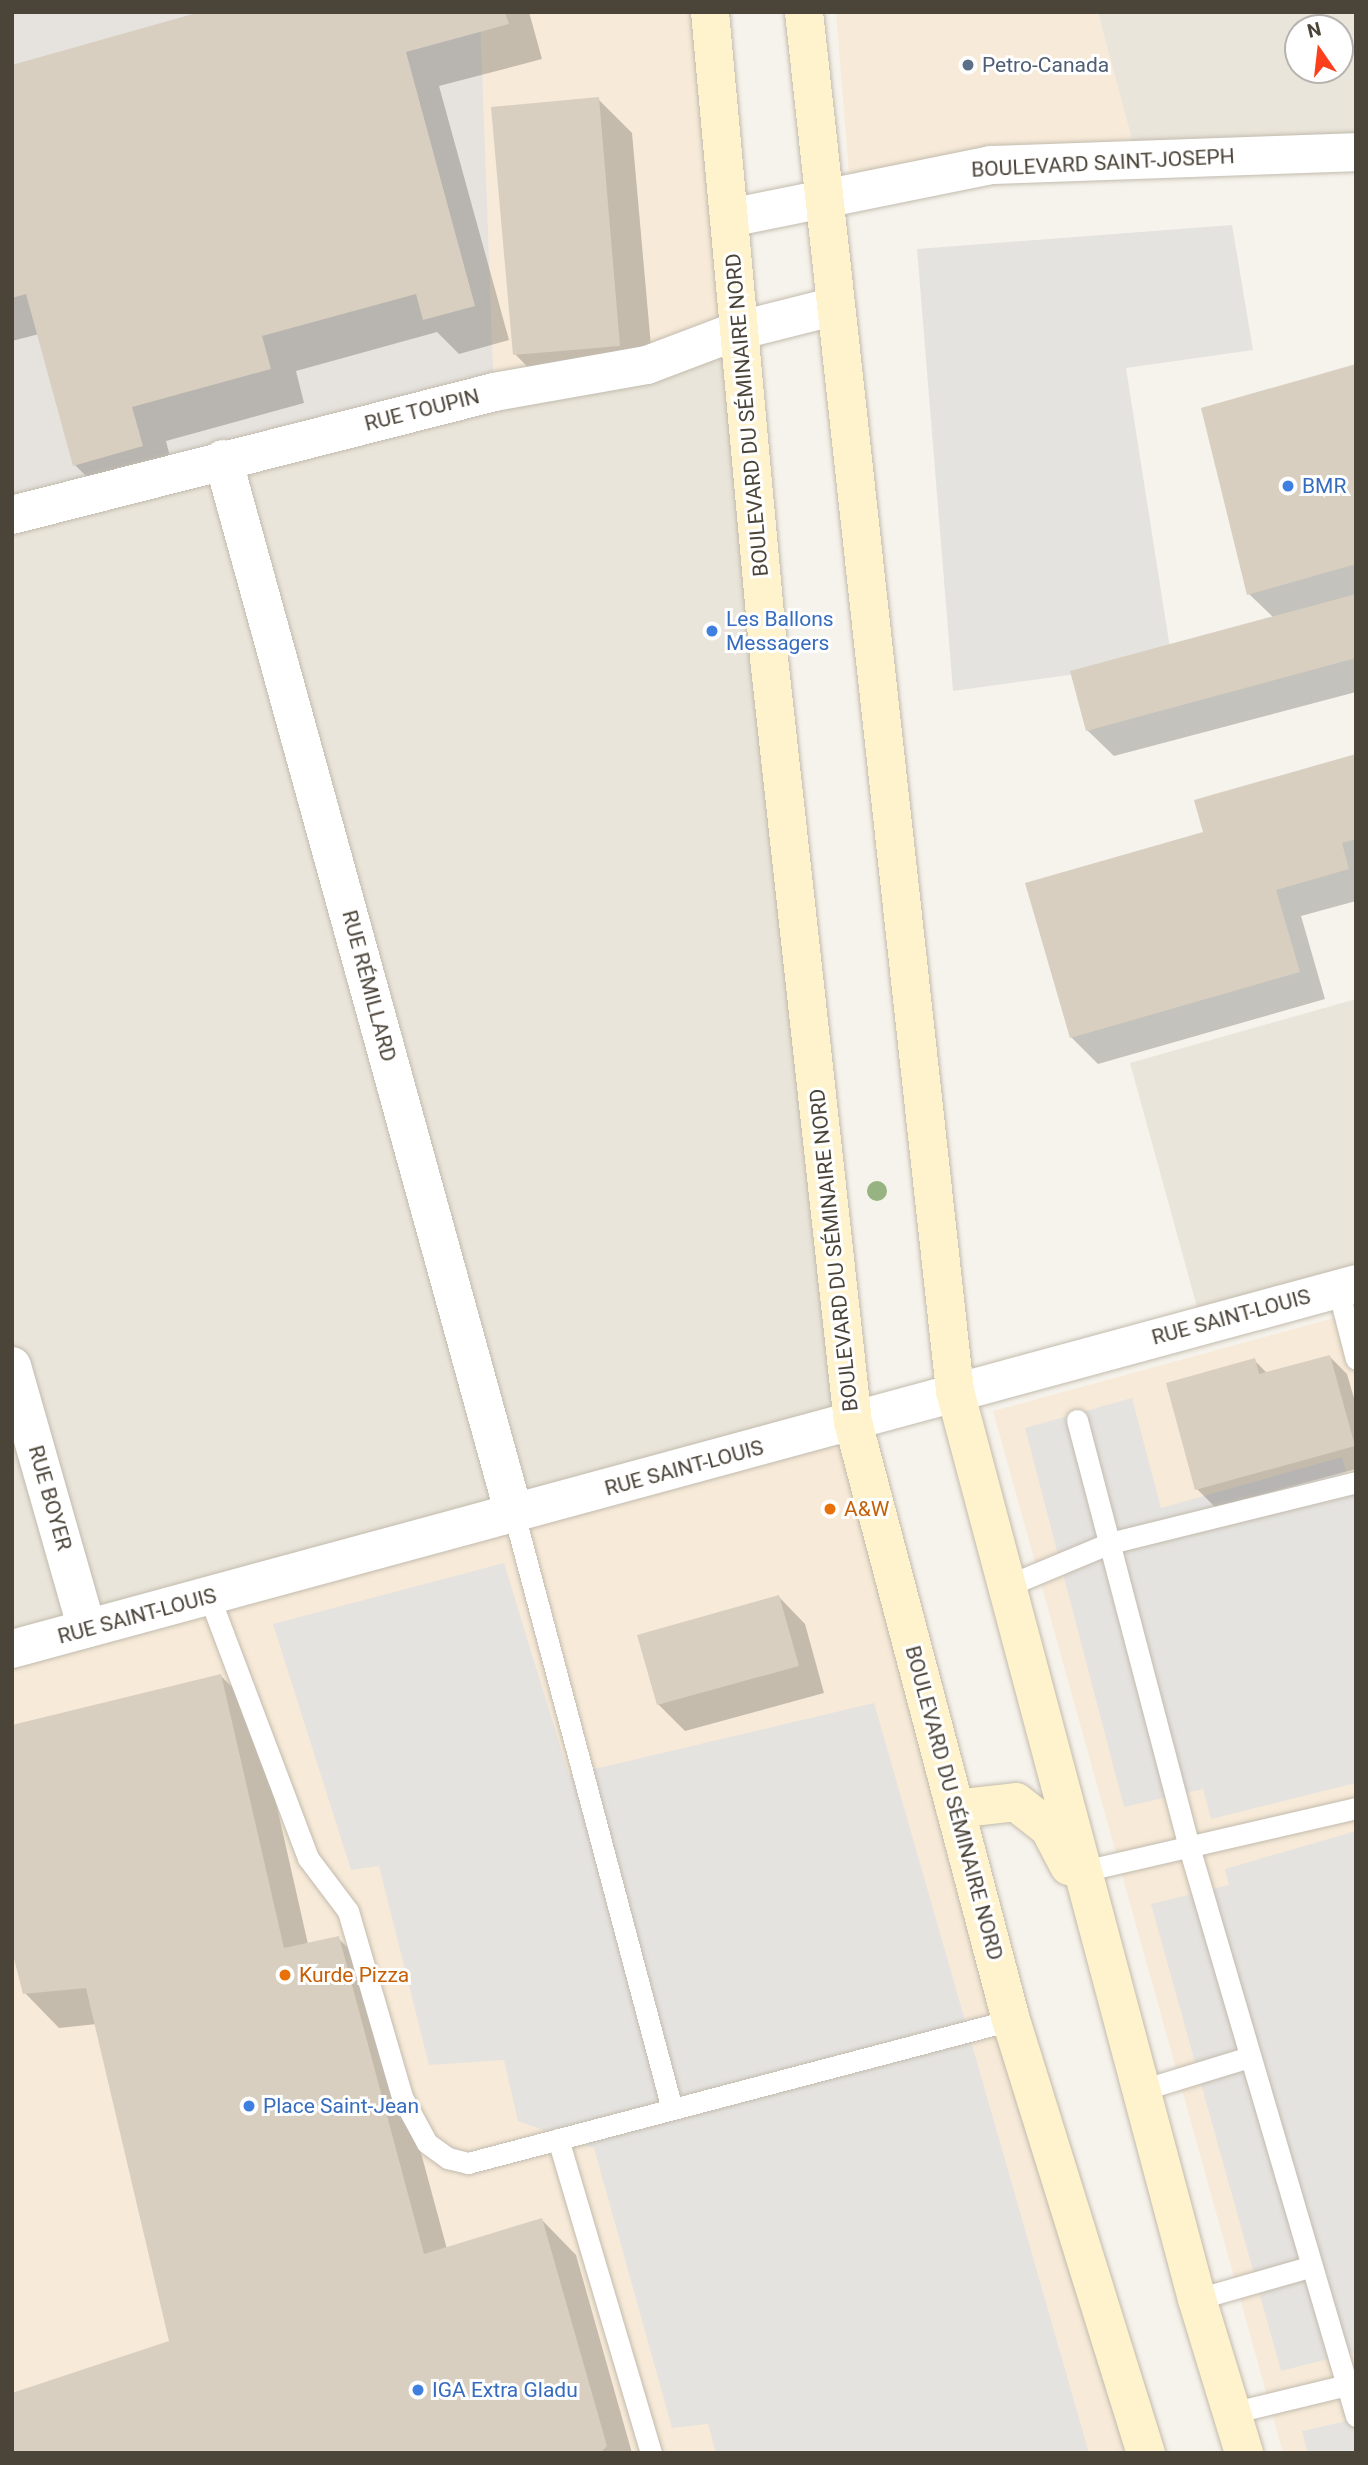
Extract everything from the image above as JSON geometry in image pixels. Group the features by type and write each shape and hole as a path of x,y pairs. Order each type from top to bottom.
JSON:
{"main road":[{"name":"BOULEVARD DU SÉMINAIRE NORD","path":"710,12 737,331 853,1422 1011,2020 1146,2453"},
{"path":"804,12 824,197 832,307 955,1391 1197,2299 1244,2453"},
{"path":"955,1809 1016,1802 1049,1828 1095,1914"}],"street":[{"name":"BOULEVARD SAINT-JOSEPH","path":"729,218 991,165 1356,152"},
{"name":"RUE TOUPIN","path":"12,516 223,459 494,393 647,365 737,331 832,307"},
{"name":"RUE RÉMILLARD","path":"223,459 514,1514"},
{"name":"RUE SAINT-LOUIS","path":"12,1649 853,1422 955,1391 1347,1287"},
{"name":"RUE BOYER","path":"12,1366 88,1629"}],"lane":[{"path":"1347,1287 1356,1359"},
{"path":"1077,1420 1189,1847 1343,2386 1356,2416"},
{"path":"1007,1586 1110,1543 1356,1482"},
{"path":"514,1514 672,2109"},
{"path":"209,1596 308,1858 348,1911 402,2097 427,2143 468,2163 1011,2020"},
{"path":"1083,1871 1356,1808"},
{"path":"1142,2090 1249,2057"},
{"path":"558,2139 651,2453"},
{"path":"1197,2299 1309,2267"},
{"path":"1230,2413 1343,2386"}],"shaded area":[{"path":"12,12 480,12 494,392 12,515"},
{"path":"480,12 710,12 737,331 494,392"},
{"path":"836,12 1098,12 1132,139 849,174"},
{"path":"1098,12 1356,12 1356,150 1134,159"},
{"path":"1232,225 1253,350 1126,368 1172,661 953,691 917,249"},
{"path":"737,331 853,1422 12,1649 12,514"},
{"path":"1356,999 1356,1284 1202,1325 1130,1063"},
{"path":"1356,1312 1356,2453 1283,2453 993,1411"},
{"path":"1132,1398 1161,1508 1342,1457 1356,1504 1356,1783 1211,1819 1203,1789 1124,1807 1025,1428"},
{"path":"853,1422 1146,2453 12,2453 12,1649"},
{"path":"504,1563 569,1775 874,1703 1089,2453 716,2453 708,2424 672,2428 594,2148 518,2121 504,2060 429,2065 379,1866 351,1870 273,1624"},
{"path":"1356,1831 1356,2352 1281,2371 1151,1904 1229,1885 1225,1869"},
{"path":"1356,2419 1356,2453 1308,2453 1302,2431"}],"building":[{"path":"200,12 505,12 509,24 406,52 475,306 423,320 416,294 262,336 271,369 132,407 143,446 73,466 26,294 12,298 12,65"},
{"path":"599,97 620,346 513,355 491,107"},
{"name":"BMR","path":"1356,364 1356,564 1247,595 1201,408"},
{"path":"1356,594 1356,658 1086,731 1070,671"},
{"path":"1356,754 1356,839 1342,843 1349,869 1276,890 1300,972 1070,1038 1025,883 1203,832 1194,800"},
{"path":"1330,1355 1355,1446 1195,1490 1166,1383 1255,1358 1259,1374"},
{"path":"779,1595 799,1666 657,1705 637,1635"},
{"name":"Place Saint-Jean","path":"221,1674 284,1948 339,1936 424,2254 542,2218 607,2446 600,2453 12,2453 12,2393 169,2341 86,1988 23,1994 12,1951 12,1725"}],"place":[{"name":"Petro-Canada","path":"968,65"},
{"name":"BMR","path":"1288,486"},
{"name":"Les Ballons Messagers","path":"712,631"},
{"name":"A&W","path":"830,1509"},
{"name":"Kurde Pizza","path":"285,1975"},
{"name":"Place Saint-Jean","path":"249,2106"},
{"name":"IGA Extra Gladu","path":"418,2390"}]}
